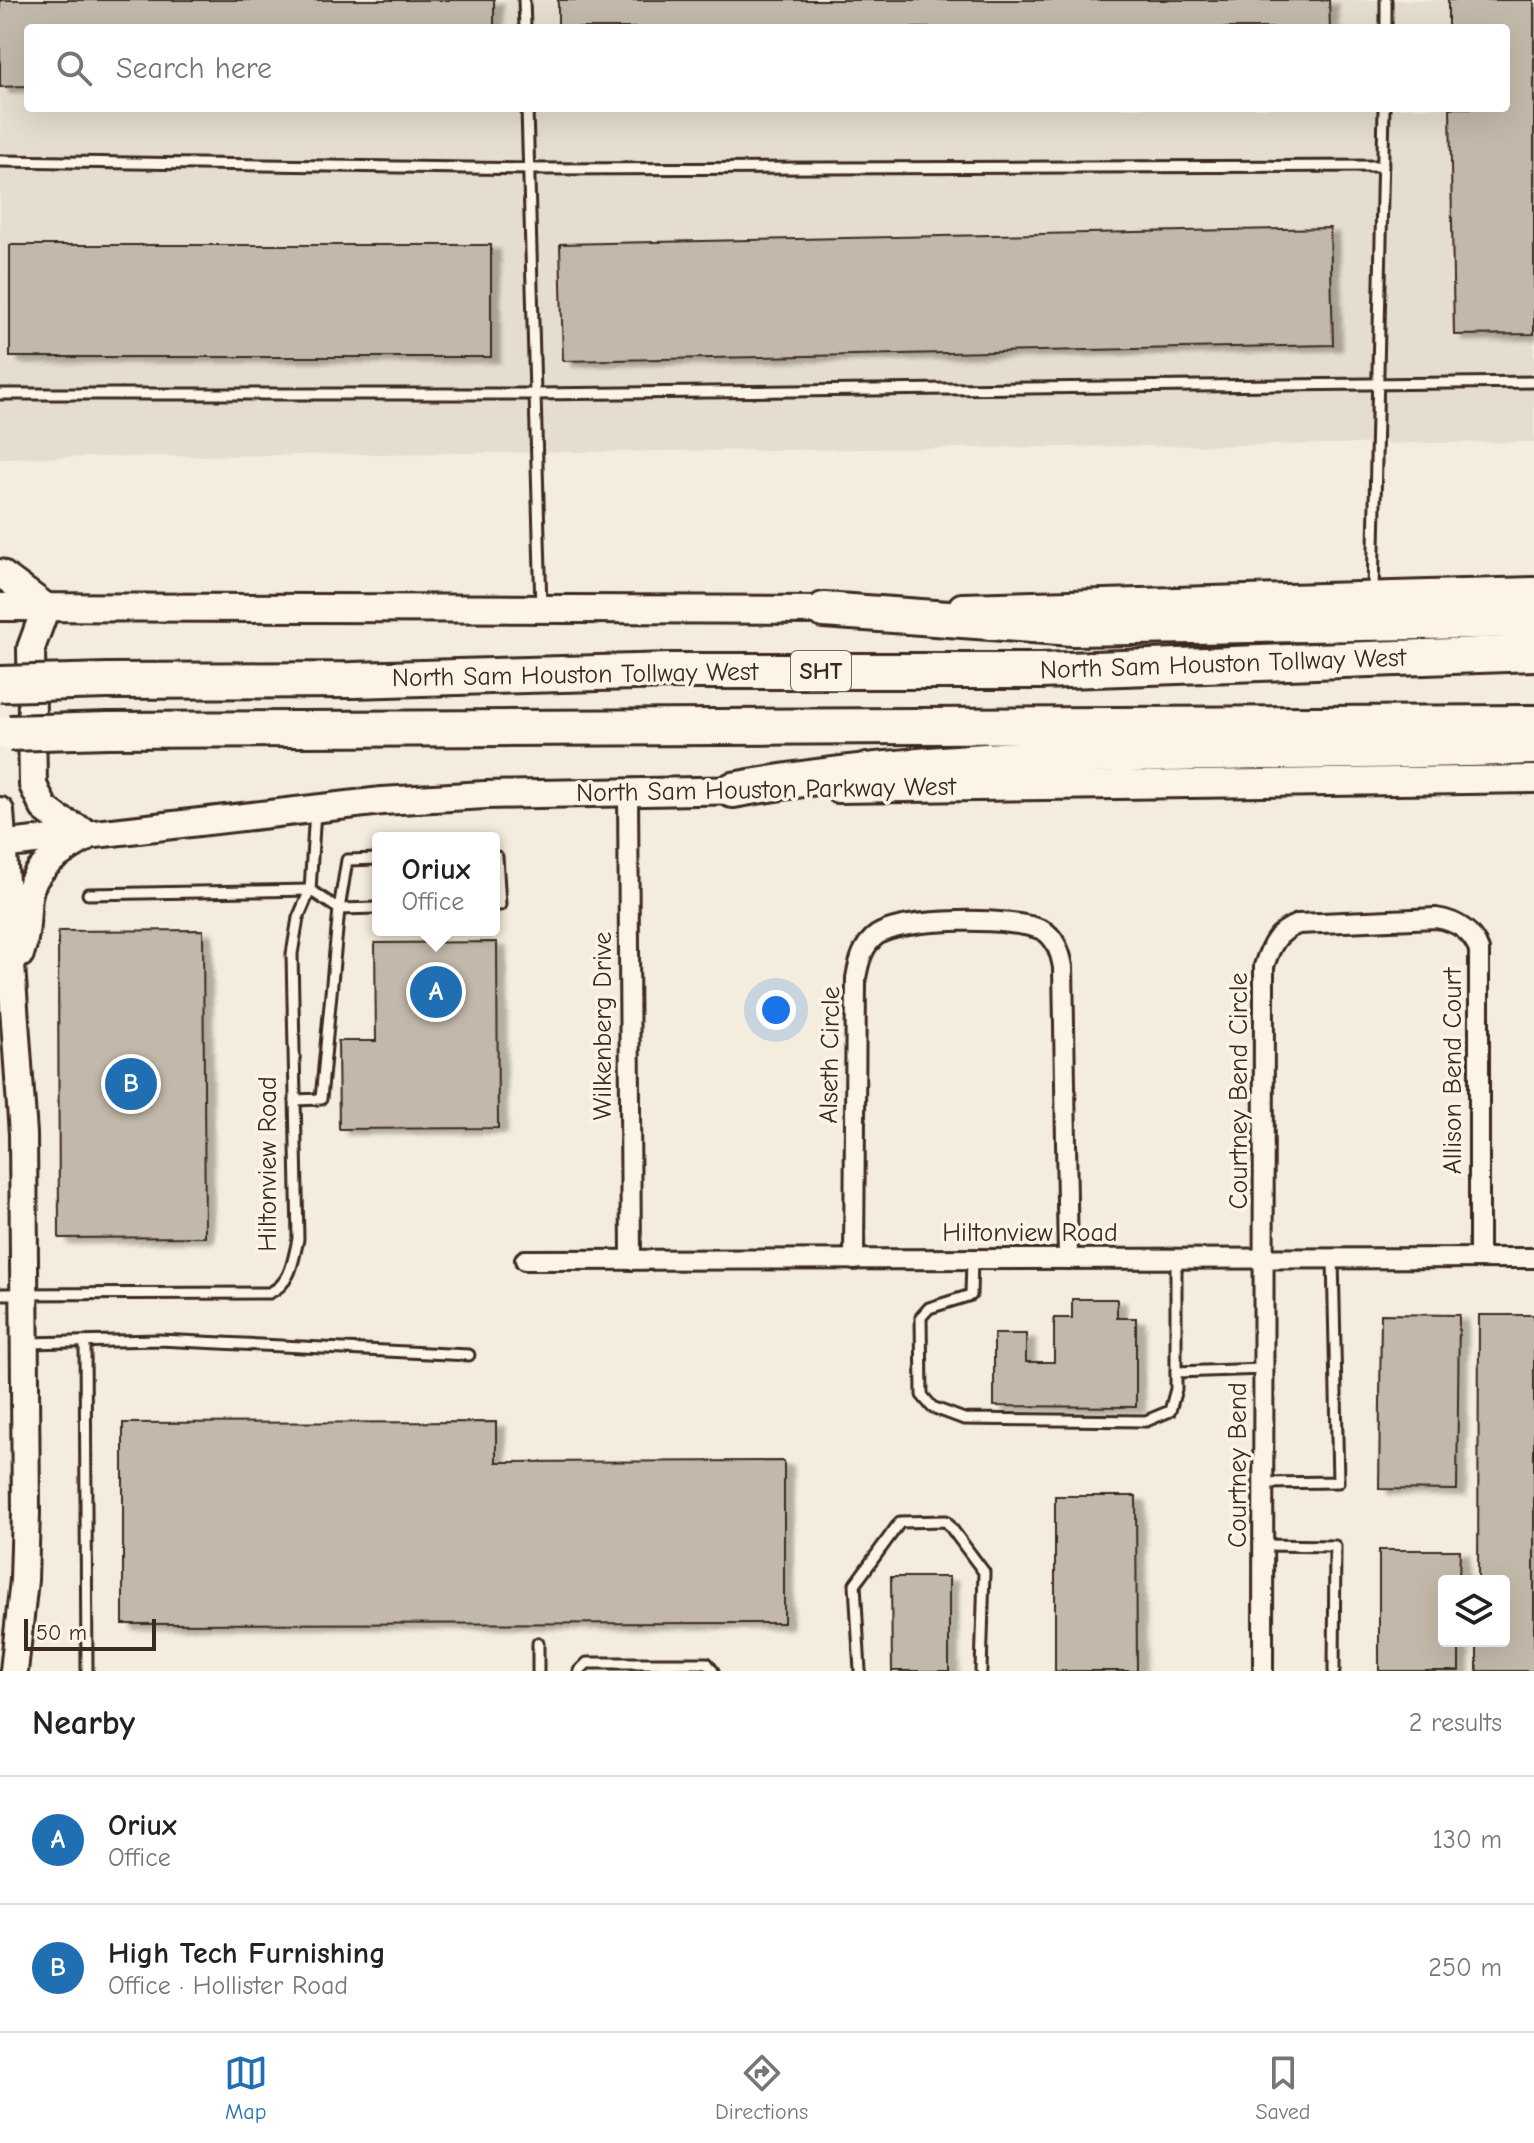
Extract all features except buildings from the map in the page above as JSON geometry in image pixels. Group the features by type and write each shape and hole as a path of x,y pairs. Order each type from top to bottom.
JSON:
{"highway":[{"path":"824,610 1073,628 1534,620"},
{"name":"North Sam Houston Tollway West","path":"0,684 352,680 671,671 1040,671 1534,653"},
{"name":"North Sam Houston Tollway West","path":"3,733 1534,723"},
{"path":"733,790 807,777 1096,756 1534,747"}],"main road":[{"path":"0,573 26,596 46,607"},
{"path":"0,607 824,610 1534,591"},
{"path":"46,607 31,648 33,785 44,808 89,834"},
{"name":"North Sam Houston Parkway West","path":"1,845 315,807 485,795 1534,779"},
{"path":"0,811 23,1134 12,1294 23,1343 26,1539 14,1671"},
{"path":"12,973 25,941 28,892 47,861 89,834"}],"street":[{"name":"Wilkenberg Drive","path":"628,792 631,1260"},
{"name":"Allison Bend Court","path":"1284,929 1298,924 1436,918 1451,920 1474,937 1479,950 1479,1258"},
{"name":"Alseth Circle","path":"854,1260 859,961 875,936 905,924 1019,923 1046,931 1061,952 1068,1259"},
{"name":"Courtney Bend Circle","path":"1264,1258 1264,966 1271,945 1284,929"},
{"name":"Courtney Bend","path":"1263,1671 1264,1258"},
{"name":"Hiltonview Road","path":"525,1260 1534,1258"}],"lane":[{"path":"524,0 525,24"},
{"path":"1386,0 1386,24"},
{"path":"527,112 541,608"},
{"path":"1373,595 1384,112"},
{"path":"0,161 529,169 1383,166"},
{"path":"0,394 535,394 1534,382"},
{"name":"Hiltonview Road","path":"12,1294 269,1293 281,1288 292,1267 298,1239 292,954 298,918 310,890 315,807"},
{"path":"295,1100 321,1099 339,909 347,860 372,859"},
{"path":"88,894 310,890 339,909 372,908"},
{"path":"1263,1483 1338,1482 1333,1258"},
{"path":"972,1259 971,1295 938,1305 921,1317 922,1395 932,1407 964,1419 1146,1421 1170,1411 1176,1372 1176,1259"},
{"path":"23,1343 159,1340 469,1355"},
{"path":"85,1342 87,1671"},
{"path":"1176,1372 1264,1369"},
{"path":"860,1671 855,1584 900,1522 946,1521 984,1572 981,1671"},
{"path":"1263,1545 1335,1546 1334,1671"},
{"path":"538,1643 538,1671"},
{"path":"579,1671 587,1663 707,1663 713,1671"}],"shaded area":[{"path":"0,0 1534,0 1534,442 0,458"}],"place":[{"name":"Oriux","path":"436,992"},
{"name":"High Tech Furnishing","path":"131,1084"}]}
